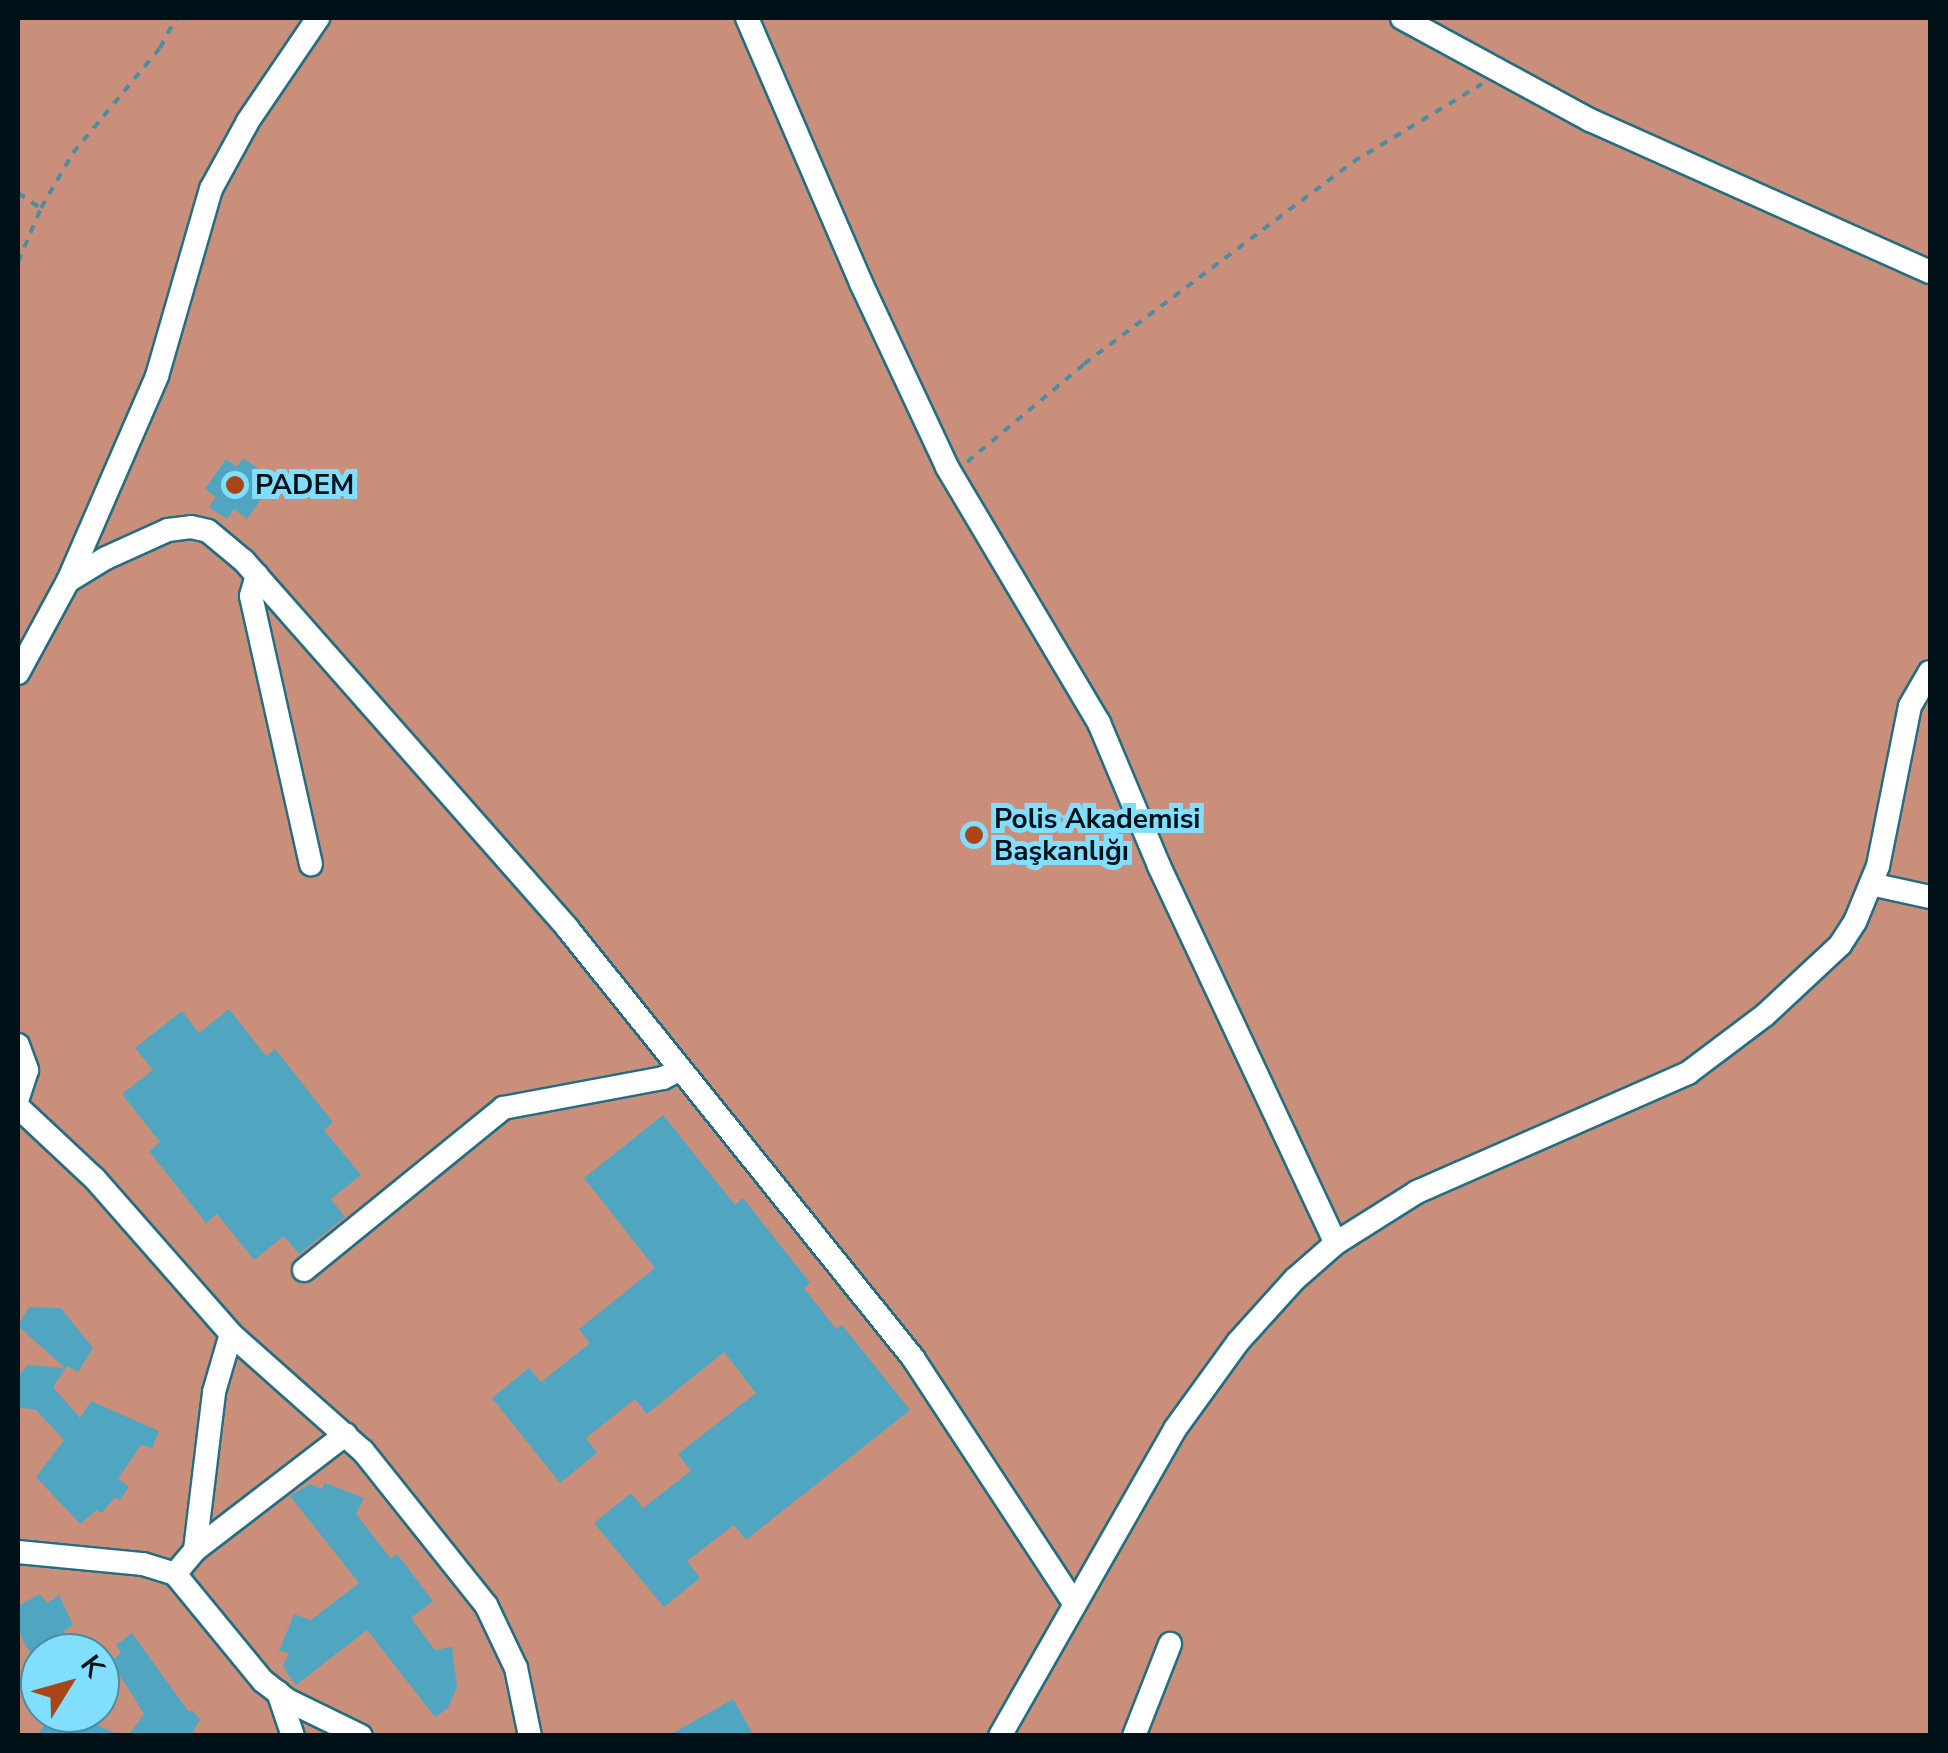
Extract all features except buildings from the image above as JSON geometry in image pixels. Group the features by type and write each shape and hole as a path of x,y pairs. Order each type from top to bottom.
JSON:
{"street":[{"path":"18,673 68,581 157,376 218,174 318,18"},
{"path":"747,18 862,284 952,475 1048,631 1099,723 1159,866 1336,1243"},
{"path":"1402,18 1500,73 1660,153 1930,272"},
{"path":"68,581 132,546 190,527 208,532 257,575 568,929 913,1358 1072,1602"},
{"path":"257,575 251,596 310,864"},
{"path":"1000,1736 1072,1602 1175,1429 1267,1309 1336,1243 1417,1192 1478,1162 1638,1098 1702,1064 1820,966 1855,922 1871,884 1889,826 1910,706 1930,672"},
{"path":"1871,884 1930,897"},
{"path":"18,1045 27,1070 18,1098"},
{"path":"304,1270 503,1108 663,1078 679,1070"},
{"path":"18,1107 107,1192 231,1334 346,1434 486,1605 516,1668 530,1736"},
{"path":"195,1550 214,1392 231,1334"},
{"path":"175,1574 195,1550 346,1434"},
{"path":"18,1552 143,1564 175,1574 195,1592 248,1666 278,1692 361,1736"},
{"path":"1134,1736 1170,1644"},
{"path":"278,1692 293,1736"}],"path":[{"path":"18,262 40,208 73,153 148,64 176,18"},
{"path":"952,475 1084,364 1353,162 1500,73"},
{"path":"18,193 40,208"}],"shaded area":[{"name":"Polis Akademisi Başkanlığı","path":"18,18 1930,18 1930,1735 18,1735"}],"place":[{"name":"PADEM","path":"235,485"},
{"name":"Polis Akademisi Başkanlığı","path":"974,835"}]}
